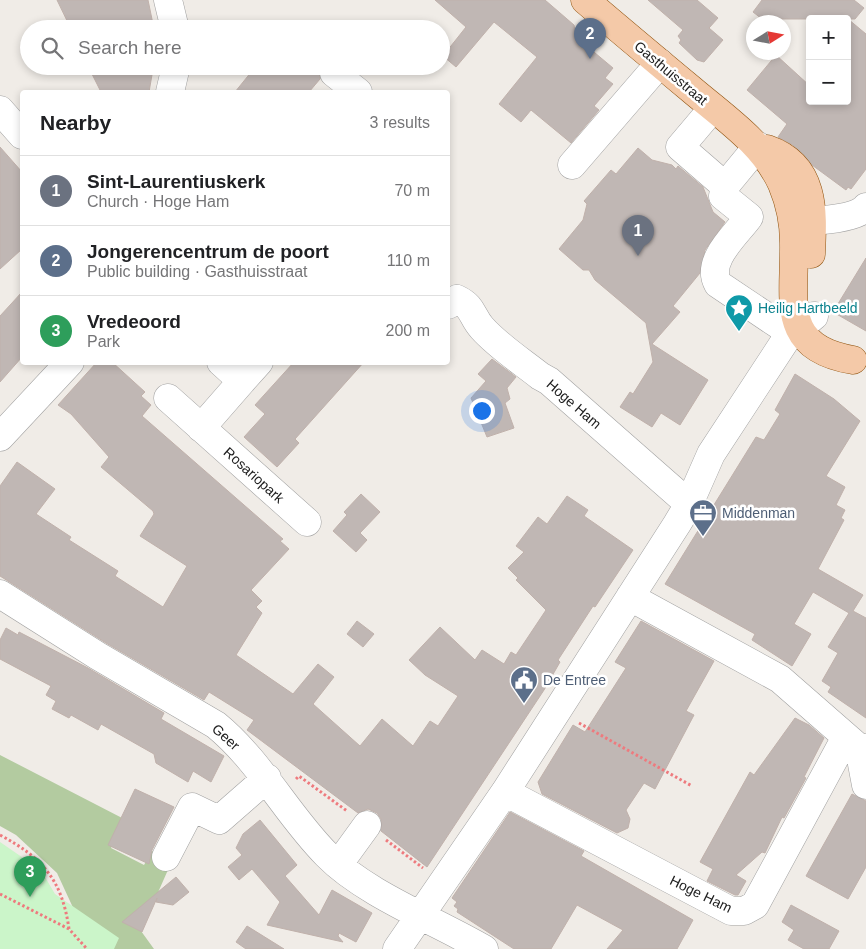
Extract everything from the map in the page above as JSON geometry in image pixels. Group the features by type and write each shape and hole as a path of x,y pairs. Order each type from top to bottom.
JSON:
{"main road":[{"name":"Gasthuisstraat","path":"585,0 758,146 771,150 800,173 808,189 803,221"},
{"path":"803,221 810,276 807,322 825,333 859,363"}],"street":[{"path":"168,0 173,20"},
{"path":"572,165 660,64"},
{"path":"170,90 174,75"},
{"path":"337,75 355,90"},
{"path":"713,108 680,147 725,186"},
{"path":"0,110 20,132"},
{"path":"758,146 725,186 723,196 749,217 716,261 714,277 718,284 779,324 807,322"},
{"path":"803,221 846,217 864,211 866,207"},
{"name":"Hoge Ham","path":"456,303 472,309 480,327 549,381 689,504"},
{"path":"397,949 505,792 689,504 711,454 787,338 807,322"},
{"path":"0,437 67,365"},
{"path":"201,428 251,372 230,365"},
{"name":"Rosariopark","path":"168,398 307,522"},
{"name":"Geer","path":"0,594 98,656 216,725 228,735 266,778 298,823 338,865 371,888 484,949"},
{"path":"630,597 780,679 857,744 866,785"},
{"name":"Hoge Ham","path":"505,792 731,911 744,911 755,905 857,744"},
{"path":"166,857 192,806 219,820 266,778"},
{"path":"338,865 367,825"}],"path":[{"path":"557,710 599,736 692,786"},
{"path":"0,834 23,847 51,874 65,904 69,929"},
{"path":"0,894 69,929 87,949"}],"green space":[{"path":"0,755 126,820 111,848 144,865 152,851 171,863 141,931 154,949 96,949 82,927 57,873 16,835 0,826"},
{"path":"0,842 32,864 45,877 55,894 119,938 114,949 0,949"}],"building":[{"path":"57,0 148,0 152,20 67,20"},
{"path":"435,0 545,0 574,25 576,37 613,68 605,78 613,84 594,106 599,110 571,143 531,110 521,122 499,104 537,57 494,22 456,67 450,62 450,47 466,27"},
{"path":"648,0 697,0 718,18 709,28 723,40 704,62 697,60 679,43 681,40 678,36 683,30"},
{"path":"762,0 854,0 864,8 855,19 851,19 851,15 806,15 806,19 791,19 791,15 757,15 753,12"},
{"path":"851,22 866,34 866,169 851,189 848,187 846,190 812,165 793,145 778,137 787,124 747,90 772,60 781,60 806,82 806,105 851,105"},
{"path":"92,75 152,75 149,90 100,90"},
{"path":"249,75 320,75 320,79 311,90 237,90"},
{"path":"0,147 20,170 20,251 0,269"},
{"path":"638,148 652,160 672,165 676,169 678,166 703,187 713,212 725,222 705,250 700,273 673,306 680,312 652,344 708,380 680,425 661,413 652,427 620,407 630,392 633,394 653,362 646,323 595,280 589,270 583,270 559,249 583,220 587,204 584,201 611,170 616,174"},
{"path":"866,258 866,331 833,312"},
{"path":"20,294 20,359 0,382 0,316"},
{"path":"492,359 516,377 507,388 510,399 505,403 514,428 487,437 471,398 486,381 478,374"},
{"path":"94,365 115,365 145,392 141,396 151,405 142,416 283,539 280,541 289,549 251,590 262,601 256,607 262,613 236,655 293,694 318,664 334,677 313,704 360,746 382,719 413,746 430,721 438,726 458,696 425,675 409,660 440,627 475,660 482,650 504,664 511,652 516,655 546,610 516,580 518,578 508,568 524,552 516,546 538,517 547,524 567,496 588,510 584,516 633,550 595,607 593,606 558,660 560,662 544,690 427,867 381,831 381,819 377,813 368,809 358,813 247,730 254,720 209,692 204,700 106,643 0,576 0,486 17,462 55,489 36,514 71,537 69,540 118,571 115,576 163,607 187,566 140,536 154,514 153,511 101,467 109,457 71,414 58,405"},
{"path":"291,365 361,365 295,439 299,443 277,467 244,437 265,414 255,405"},
{"path":"795,374 834,399 860,421 826,476 845,487 836,505 845,510 841,518 844,520 818,569 863,595 853,611 866,618 866,718 828,692 831,687 822,681 838,653 828,647 849,613 813,592 794,624 811,634 792,666 752,640 755,634 665,584 756,437 764,440 780,414 775,410"},
{"path":"361,494 380,512 360,533 367,540 356,552 333,531 347,515 344,512"},
{"path":"357,621 374,634 363,647 347,634"},
{"path":"641,621 714,661 686,711 694,715 655,789 644,783 626,810 630,819 628,828 617,833 542,794 538,782 573,725 585,732 626,668 615,662"},
{"path":"6,628 18,635 19,632 88,668 164,713 161,719 224,756 211,782 193,771 188,782 156,763 154,754 101,724 98,730 71,715 69,718 52,709 56,701 46,695 51,686 0,659 0,640"},
{"path":"795,718 809,725 824,738 804,777 806,778 784,818 782,817 765,853 762,852 736,875 746,881 738,895 735,895 707,881 713,869 700,862 750,772 754,775"},
{"path":"135,789 174,807 152,850 149,864 108,845"},
{"path":"852,794 866,801 866,867 848,899 806,876"},
{"path":"510,812 584,851 581,856 693,920 677,949 607,949 623,930 577,905 551,949 514,949 457,912 458,909 454,906 457,902 452,898"},
{"path":"260,820 297,865 285,876 319,915 332,890 372,913 356,942 339,933 338,936 343,942 267,925 280,902 252,869 239,880 228,867 242,855 236,848 243,834"},
{"path":"176,877 189,892 173,905 156,902 157,898 142,932 122,922"},
{"path":"791,905 839,931 829,949 804,949 788,940 794,930 782,922"},
{"path":"247,926 284,949 246,949 236,942"}],"place":[{"name":"Jongerencentrum de poort","path":"590,59"},
{"name":"Sint-Laurentiuskerk","path":"638,256"},
{"name":"Heilig Hartbeeld","path":"739,332"},
{"name":"Middenman","path":"703,537"},
{"name":"De Entree","path":"524,704"},
{"name":"Vredeoord","path":"30,897"}]}
